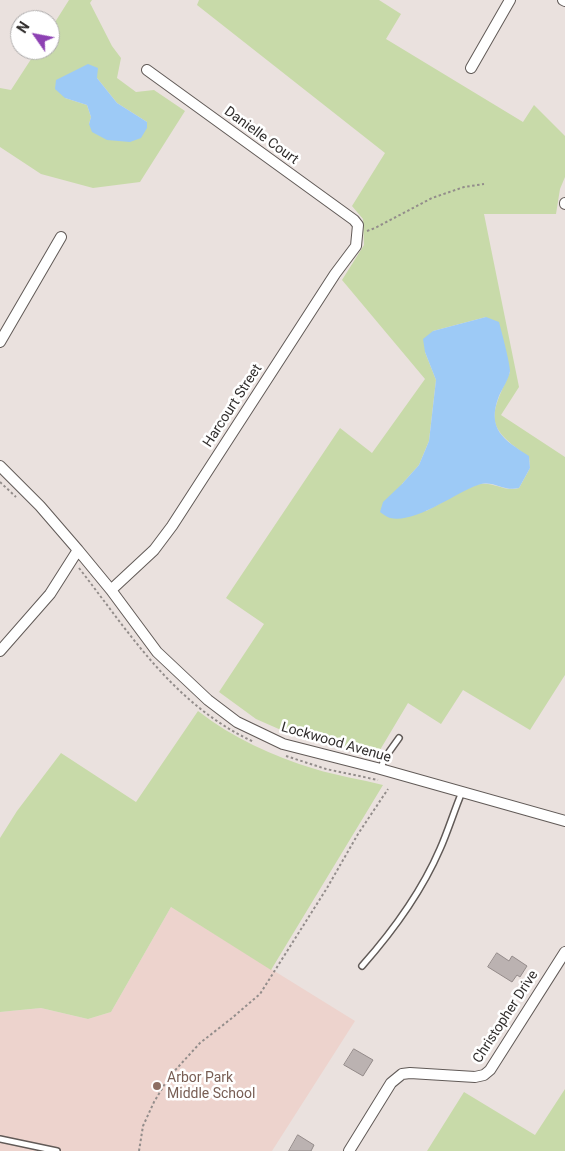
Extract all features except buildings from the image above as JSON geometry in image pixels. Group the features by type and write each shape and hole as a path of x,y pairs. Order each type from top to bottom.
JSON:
{"street":[{"path":"471,68 510,0"},
{"name":"Danielle Court","path":"146,70 354,220 358,229"},
{"name":"Harcourt Street","path":"111,590 154,550 172,526 335,274 356,246 358,229"},
{"path":"0,342 61,236"},
{"name":"Lockwood Avenue","path":"0,466 40,506 78,550 111,590 157,652 208,700 237,722 283,744 564,818"},
{"path":"0,651 50,594 78,550"},
{"name":"Christopher Drive","path":"348,1151 391,1083 402,1074 474,1077 484,1075 490,1070 565,952"}],"lane":[{"path":"381,769 384,759 399,738"},
{"path":"362,966 387,938 412,902 440,850 462,792"},
{"path":"0,1139 57,1151"}],"path":[{"path":"358,229 375,228 432,198 484,184"},
{"path":"138,1151 144,1126 154,1102 169,1076 200,1043 260,994 327,888 358,834 388,789"}],"shaded area":[{"name":"Arbor Park Middle School","path":"171,907 355,1021 272,1151 0,1151 0,1012 41,1008 88,1019 111,1012"}],"green space":[{"path":"69,0 92,0 90,3 112,46 121,58 117,78 136,92 154,90 185,111 140,182 93,188 41,174 0,147 0,88 11,90 30,60 60,60 60,14","holes":["97,78 117,103 147,122 89,124 91,117 87,105 65,98"]},
{"path":"199,0 379,0 401,14 386,39 523,122 534,105 565,136 565,177 560,189 556,214 484,214 519,387 501,415 565,457 565,675 530,730 463,690 441,724 408,703 377,755 297,737 256,719 219,692 264,624 226,598 340,428 372,453 425,379 342,280 364,245 363,219 352,206 385,153 197,5","holes":["486,317 510,372 498,400 495,420 498,429 504,437 529,457 530,468 519,488 509,489 490,484 475,485 426,511 402,484 419,465 429,441 436,380 425,352 433,331"]},
{"path":"198,711 239,738 299,764 383,785 271,970 171,907 111,1012 88,1019 41,1008 0,1012 0,838 17,811 61,753 136,802"},
{"path":"565,1089 565,1151 427,1151 464,1092 535,1135"}],"water":[{"path":"88,64 98,68 97,78 117,103 147,122 147,128 141,138 130,142 107,140 92,132 89,124 91,117 87,105 65,98 55,89 56,80"},
{"path":"486,317 499,322 510,367 496,407 496,425 505,439 529,456 530,468 519,488 513,489 493,484 478,485 423,512 400,519 389,518 380,512 383,502 419,465 429,441 436,380 425,352 423,339 433,331"}],"place":[{"name":"Arbor Park Middle School","path":"157,1086"}]}
